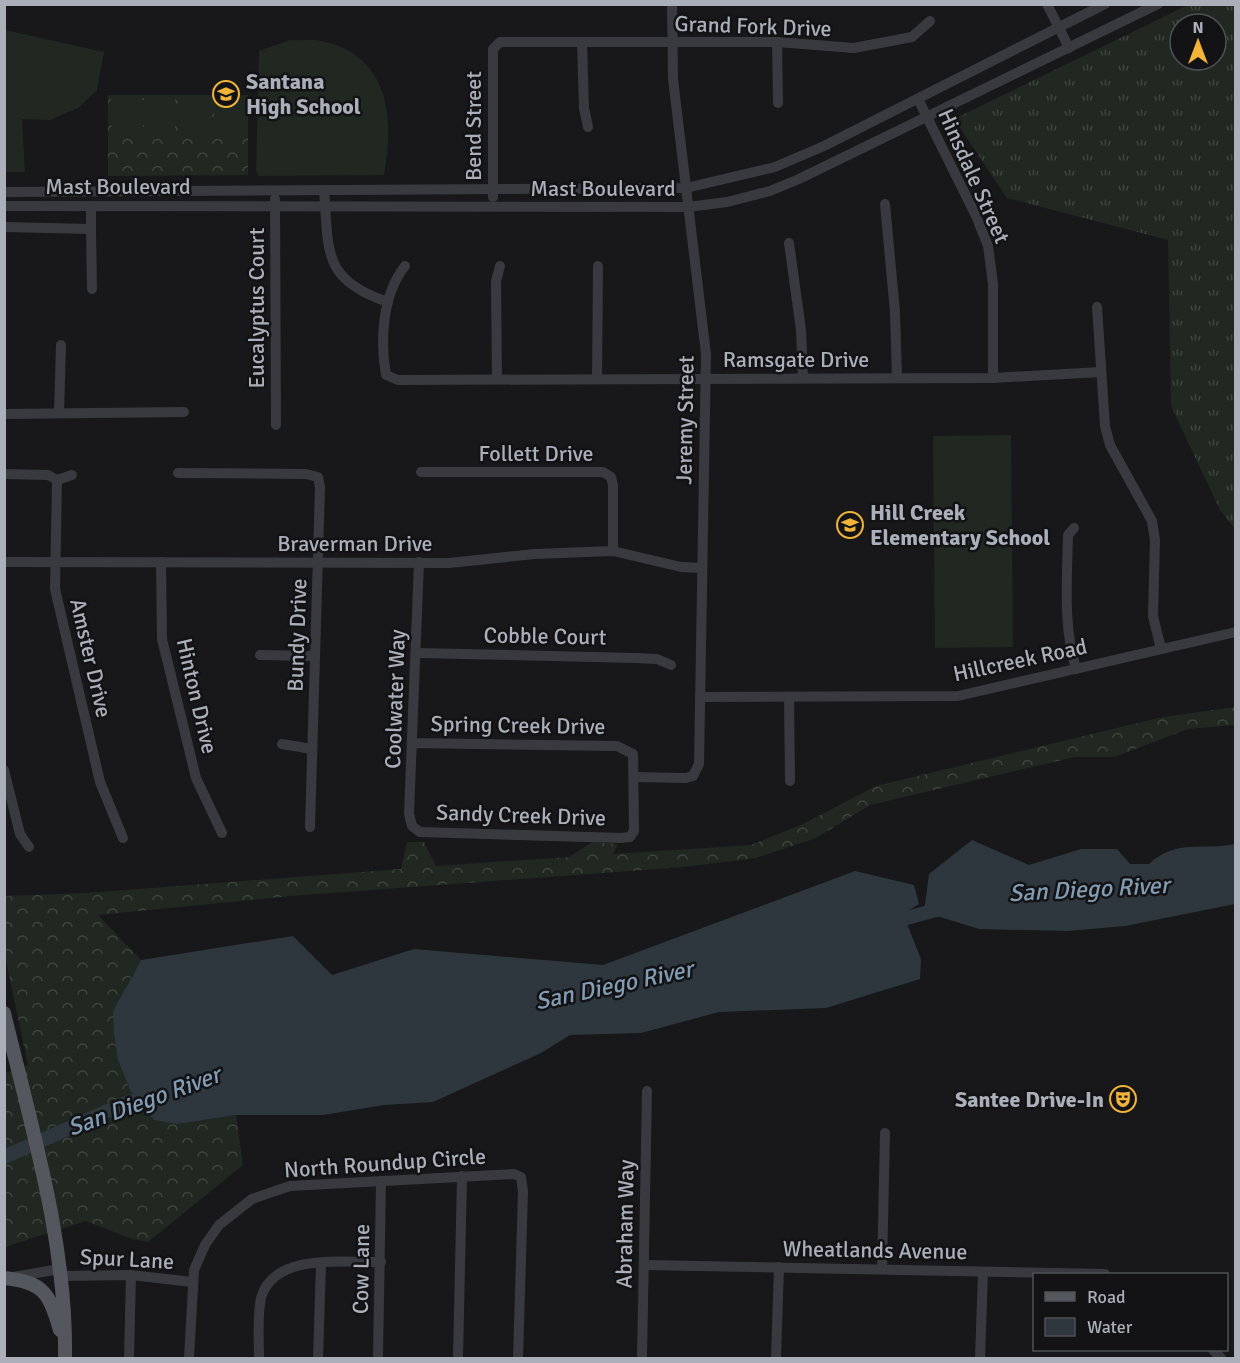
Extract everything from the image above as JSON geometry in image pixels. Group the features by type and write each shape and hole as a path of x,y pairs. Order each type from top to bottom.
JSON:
{"main road":[{"path":"4,1013 52,1220 61,1273 65,1353"},
{"path":"4,1278 28,1281 41,1289 50,1301 65,1353"}],"street":[{"name":"Jeremy Street","path":"634,777 686,778 698,771 699,757 705,337 673,79 672,4"},
{"path":"1047,4 1069,48"},
{"name":"Mast Boulevard","path":"4,192 493,191 549,188 686,188 775,168 918,99 1105,4"},
{"name":"Mast Boulevard","path":"4,206 688,207 727,202 770,191 855,153 1158,4"},
{"name":"Grand Fork Drive","path":"496,45 508,41 777,42 854,48 912,37 930,21"},
{"path":"582,42 584,108 588,127"},
{"path":"777,42 778,103"},
{"name":"Bend Street","path":"493,208 493,49 496,45"},
{"name":"Hinsdale Street","path":"918,99 976,216 988,246 993,284 993,378"},
{"name":"Eucalyptus Court","path":"275,190 276,425"},
{"path":"324,190 328,249 339,271 362,292 388,302 405,266"},
{"path":"885,204 895,312 897,378"},
{"path":"91,206 92,289"},
{"path":"4,227 91,229"},
{"path":"789,243 801,330 803,378"},
{"path":"497,379 496,281 500,266"},
{"path":"597,379 598,266"},
{"name":"Ramsgate Drive","path":"388,302 382,341 386,375 398,380 993,378 1101,372"},
{"path":"1097,307 1105,426 1110,445 1152,521 1155,540 1153,616 1161,649"},
{"path":"59,413 62,345"},
{"path":"4,414 184,412"},
{"name":"Follett Drive","path":"421,472 603,472 611,477 613,485 613,551"},
{"name":"Bundy Drive","path":"178,473 306,474 318,477 320,487 319,562 310,828"},
{"path":"4,474 48,475 57,480 72,475"},
{"name":"Amster Drive","path":"57,480 55,589 100,782 123,838"},
{"path":"1074,528 1068,535 1065,616 1069,646 1076,669"},
{"name":"Braverman Drive","path":"4,562 449,563 535,554 613,551 681,567 702,568"},
{"name":"Hinton Drive","path":"160,562 162,639 196,778 222,833"},
{"name":"Coolwater Way","path":"419,562 410,814 412,826 420,832"},
{"name":"Hillcreek Road","path":"700,696 958,696 1236,632"},
{"name":"Cobble Court","path":"417,653 636,658 657,659 671,665"},
{"path":"260,655 315,656"},
{"path":"789,697 790,782"},
{"name":"Spring Creek Drive","path":"414,743 617,746 633,754 634,777"},
{"path":"282,744 312,749"},
{"path":"4,770 20,834 29,847"},
{"name":"Sandy Creek Drive","path":"420,832 630,837 634,831 634,777"},
{"name":"Abraham Way","path":"642,1359 647,1091"},
{"path":"882,1269 885,1133"},
{"name":"North Roundup Circle","path":"189,1359 192,1282 205,1245 219,1225 252,1199 290,1186 514,1174 521,1177 523,1192 518,1359"},
{"path":"458,1359 462,1176"},
{"name":"Cow Lane","path":"378,1359 381,1181"},
{"path":"259,1359 260,1306 268,1283 278,1272 291,1267 321,1264 381,1262"},
{"path":"318,1359 321,1264"},
{"name":"Wheatlands Avenue","path":"644,1264 1033,1273"},
{"path":"776,1359 779,1267"},
{"path":"980,1359 983,1272"},
{"name":"Spur Lane","path":"4,1278 61,1273 131,1275 192,1282"},
{"path":"129,1359 131,1275"}],"green space":[{"path":"1188,5 1235,5 1235,529 1220,510 1171,406 1168,240 1007,198 954,119 1168,15 1168,72 1228,72 1228,12 1174,12"},
{"path":"5,30 104,52 97,90 78,108 50,120 22,119 25,172 5,172"},
{"path":"290,40 322,41 344,48 362,60 374,75 387,111 388,132 384,175 259,176 256,171 259,51"},
{"path":"108,95 248,95 248,175 108,176"},
{"path":"111,96 142,97 143,134 112,134"},
{"path":"144,96 175,97 175,134 144,134"},
{"path":"181,96 212,96 212,134 181,134"},
{"path":"214,96 245,96 245,134 214,134"},
{"path":"1011,435 1013,647 935,648 933,436"},
{"path":"1235,707 1235,725 1188,729 1114,757 1075,757 870,805 816,838 756,858 684,867 291,896 98,915 141,960 126,986 114,1035 118,1060 130,1090 178,1124 236,1115 243,1165 148,1242 132,1239 86,1221 5,1247 5,1073 28,1065 5,956 5,896 86,893 401,869 407,842 424,842 436,866 569,857 592,842 618,844 613,854 751,845 803,824 876,786 1163,717"}],"water":[{"path":"972,840 1029,865 1081,849 1117,849 1130,864 1149,864 1159,856 1180,848 1235,844 1235,904 1125,926 1068,931 979,929 924,912 929,874"},
{"path":"855,871 914,885 919,904 903,914 921,959 920,979 826,1008 719,1012 641,1033 570,1035 541,1053 433,1102 384,1105 323,1115 236,1115 178,1124 154,1120 130,1090 118,1060 113,1011 141,960 293,936 332,975 414,949 603,965"}],"waterway":[{"name":"San Diego River","path":"889,923 943,908"},
{"name":"San Diego River","path":"4,1157 126,1103 155,1093"}],"place":[{"name":"Santana High School","path":"226,94"},
{"name":"Hill Creek Elementary School","path":"850,525"},
{"name":"Santee Drive-In","path":"1123,1099"}]}
